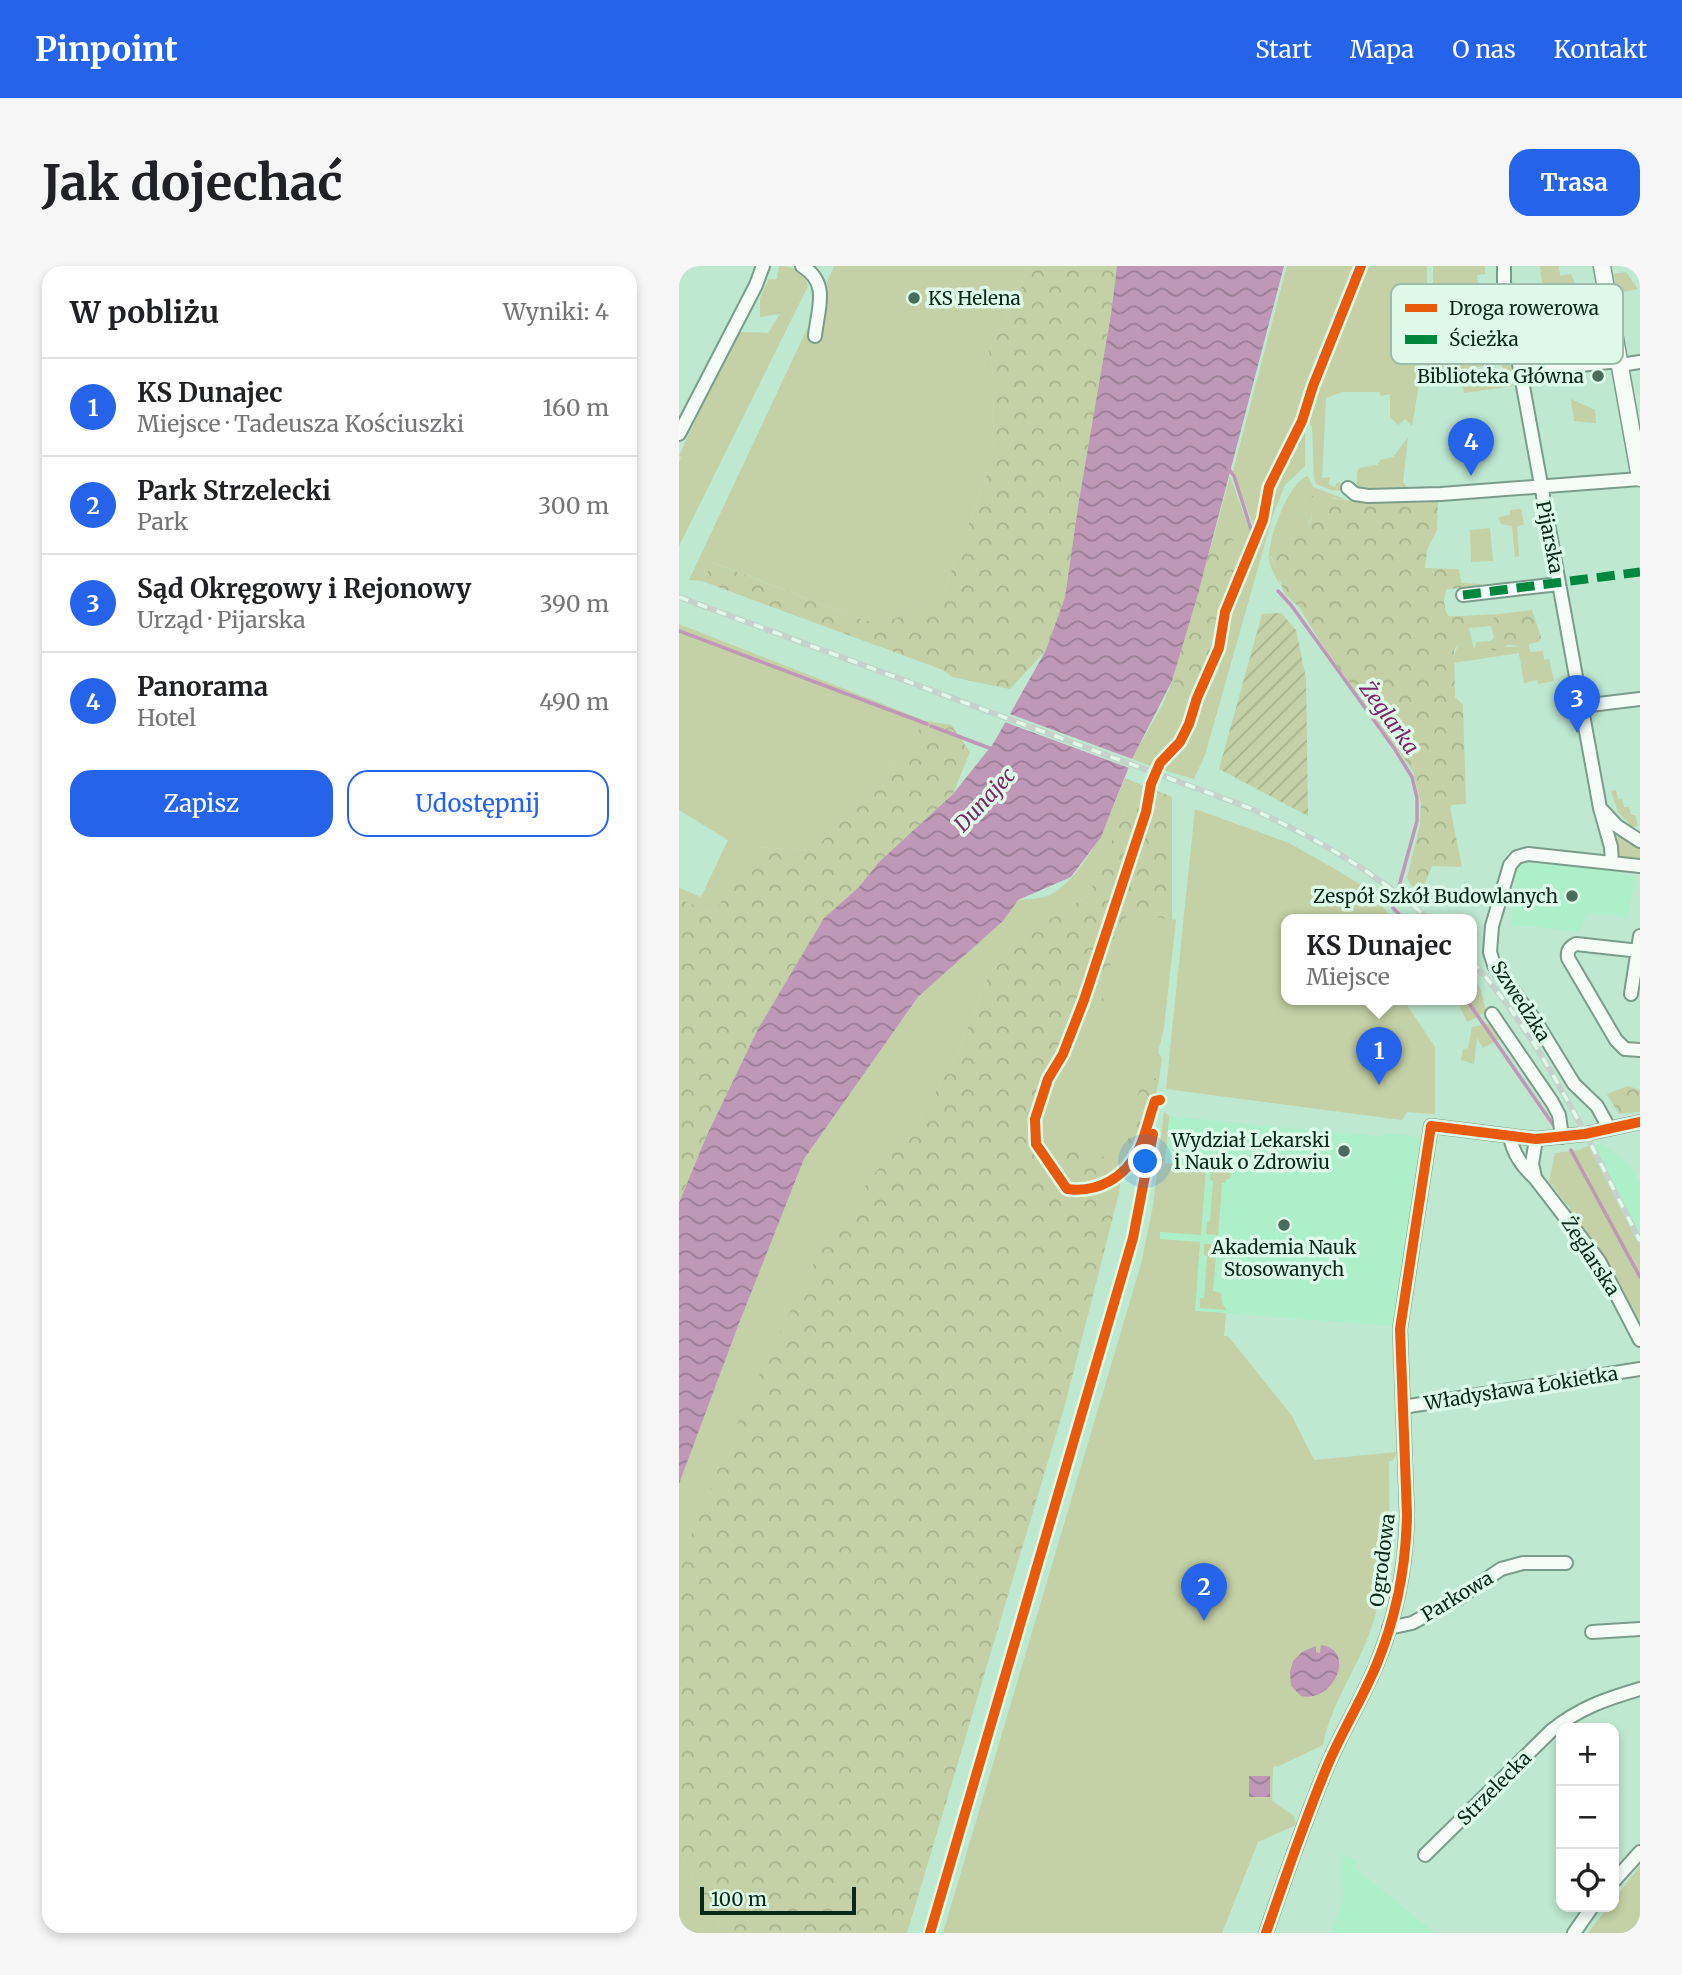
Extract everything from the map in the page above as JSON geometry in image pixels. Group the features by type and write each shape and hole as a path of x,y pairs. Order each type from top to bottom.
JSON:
{"street":[{"path":"679,434 756,285 763,266"},
{"path":"802,266 819,282 815,336"},
{"name":"Pijarska","path":"1504,266 1504,284"},
{"path":"1602,266 1605,284"},
{"name":"Pijarska","path":"1519,364 1600,808 1611,847 1608,862"},
{"path":"1520,371 1608,364"},
{"path":"1348,488 1356,494 1368,496 1441,494 1640,479 1620,364"},
{"path":"1463,595 1559,584"},
{"path":"1582,706 1640,699"},
{"path":"1600,808 1617,826 1640,841"},
{"name":"Szwedzka","path":"1609,1128 1597,1106 1574,1084 1536,1022 1494,965 1490,943 1492,926 1510,865 1517,857 1528,855 1640,866"},
{"path":"1631,994 1640,936"},
{"path":"1639,951 1576,944 1571,946 1568,958 1616,1040 1625,1049 1640,1050"},
{"name":"Szwedzka","path":"1492,1014 1552,1102 1559,1115 1562,1137"},
{"path":"1510,1136 1537,1139 1562,1137 1640,1122"},
{"name":"Ogrodowa","path":"1266,1933 1329,1761 1376,1666 1400,1586 1406,1542 1401,1311 1431,1126 1510,1136"},
{"name":"Żeglarska","path":"1510,1136 1512,1149 1523,1167 1535,1178 1599,1261 1640,1340"},
{"path":"1535,1178 1532,1164 1537,1139"},
{"name":"Władysława Łokietka","path":"1403,1407 1640,1369"},
{"name":"Parkowa","path":"1389,1628 1412,1623 1459,1598 1501,1569 1523,1563 1566,1563"},
{"path":"1592,1632 1640,1629"},
{"name":"Strzelecka","path":"1425,1855 1551,1731 1570,1716 1599,1701 1640,1689"},
{"path":"1619,1875 1640,1852"},
{"path":"1574,1933 1589,1912"}],"shaded area":[{"name":"Zespół Szkół Budowlanych","path":"1517,863 1600,867 1635,878 1627,919 1613,915 1586,915 1580,932 1528,926 1511,927"},
{"name":"Akademia Nauk Stosowanych","path":"1169,1116 1377,1136 1399,1134 1420,1138 1407,1233 1409,1234 1394,1326 1154,1308"},
{"path":"1602,1144 1629,1165 1640,1184 1640,1264 1582,1151"},
{"path":"1342,1854 1357,1861 1356,1869 1435,1933 1339,1933 1332,1929 1343,1901"}],"green space":[{"path":"779,266 798,270 808,286 679,546 679,456 740,332 768,333 780,314 760,317 760,298 769,279 777,279"},
{"path":"834,266 1028,266 1019,294 989,351 994,376 993,458 944,591 926,605 889,621 866,621 714,563 702,581 689,580"},
{"path":"1028,266 1117,266 1065,597 1046,650 1010,689 952,677 943,670 702,581 713,563 866,621 889,621 926,605 944,591 993,458 994,376 989,351 1019,294"},
{"path":"1287,266 1356,266 1336,309 1298,421 1268,480 1254,527 1233,471"},
{"path":"1364,266 1427,266 1427,284 1391,284 1391,364 1423,364 1412,426 1405,419 1398,425 1390,417 1390,394 1380,396 1380,392 1342,392 1326,398 1322,478 1330,477 1328,484 1335,487 1338,481 1343,491 1316,484 1314,478 1312,426 1305,418"},
{"path":"1433,266 1485,266 1485,274 1477,275 1478,284 1433,284"},
{"path":"1540,266 1559,266 1560,276 1571,274 1575,284 1542,284"},
{"path":"1626,272 1638,289 1623,292 1623,284 1616,284 1614,274"},
{"path":"1428,364 1501,364 1463,369 1466,387 1505,383 1504,378 1508,378 1508,373 1511,373 1513,386 1464,393 1462,378 1425,382"},
{"path":"1501,364 1510,364 1511,371 1503,368"},
{"path":"1571,399 1595,410 1596,423 1574,421"},
{"path":"1300,425 1305,430 1305,466 1285,485 1273,515 1205,755 1194,779 1160,769 1184,742 1191,728 1200,699 1221,651 1229,612 1263,529 1273,486"},
{"path":"1408,437 1403,482 1406,489 1357,489 1359,468 1377,465 1380,460 1393,457"},
{"path":"1230,476 1253,540 1241,570 1232,537 1215,532"},
{"path":"1308,476 1313,487 1347,500 1335,498 1304,502 1312,513 1307,532 1287,540 1271,557 1280,585 1269,562 1275,526 1294,489"},
{"path":"1307,495 1366,503 1438,500 1437,530 1427,550 1425,568 1459,569 1461,583 1482,584 1483,587 1447,589 1444,599 1448,616 1463,616 1470,624 1454,650 1455,697 1463,705 1466,804 1451,805 1450,808 1462,867 1432,866 1423,887 1418,889 1411,885 1407,878 1420,825 1421,804 1413,771 1321,643 1299,607 1284,593 1270,551 1306,530 1312,513 1304,502"},
{"path":"1521,509 1524,525 1517,526 1519,556 1515,557 1512,526 1501,524 1498,517 1510,515 1510,510"},
{"path":"1490,528 1493,561 1471,562 1470,530"},
{"path":"1215,532 1232,537 1240,561 1240,579 1225,612 1214,663 1199,695 1172,681"},
{"path":"1532,610 1540,641 1524,646 1508,645 1494,651 1488,648 1474,650 1476,642 1494,638 1490,621 1499,614"},
{"path":"1281,613 1296,630 1306,679 1308,816 1219,769 1262,614"},
{"path":"1499,614 1490,621 1492,626 1469,628 1474,649 1524,646 1528,643 1530,652 1543,651 1544,660 1549,659 1554,681 1538,684 1537,680 1524,683 1519,653 1453,663 1468,621 1463,616"},
{"path":"679,624 926,721 884,775 813,851 758,847 713,913 679,899 679,888 701,897 728,840 679,810"},
{"path":"1172,681 1199,695 1184,729 1154,767 1132,759 1163,704"},
{"path":"926,721 951,725 970,752 953,794 879,862 859,887 824,918 758,1029 706,1137 679,1203 679,899 713,913 758,847 813,851 884,775"},
{"path":"1125,778 1137,783 1088,896 1041,925 990,973 958,1052 911,1135 887,1157 825,1240 745,1405 679,1570 679,1484 804,1159 918,997 1003,921 1018,900 1050,895 1064,886 1076,873 1096,843"},
{"path":"1137,783 1172,797 1172,920 1128,911 1111,965 1099,987 1107,1009 1084,1000 1065,1033 1052,1070 1032,1108 1031,1148 1052,1145 1123,1161 1143,1073 1159,1080 1146,1130 1131,1160 1107,1183 1091,1190 1097,1200 1119,1193 1066,1401 907,1933 723,1933 679,1851 679,1570 682,1558 745,1404 825,1240 887,1157 911,1135 958,1052 990,973 1041,925 1088,896"},
{"path":"1616,790 1624,807 1629,807 1631,815 1635,815 1638,826 1632,827 1618,812 1611,791"},
{"path":"1195,809 1289,843 1371,891 1388,914 1281,914 1281,1005 1407,1005 1435,1047 1435,1114 1407,1112 1402,1120 1166,1089"},
{"path":"1618,833 1640,844 1640,861 1620,856 1617,846"},
{"path":"1127,910 1176,920 1164,1027 1158,1053 1162,1058 1159,1080 1153,1077 1136,1148 1117,1171 1031,1148 1032,1108 1052,1070 1065,1033 1084,1000 1105,1007 1099,987 1111,965"},
{"path":"1477,984 1486,1012 1467,1022 1459,1005 1477,1005"},
{"path":"1493,1025 1501,1038 1483,1048 1477,1038 1474,1064 1461,1060 1463,1049 1468,1048 1472,1027"},
{"path":"1628,1086 1640,1090 1640,1112 1619,1114 1607,1094"},
{"path":"1164,1112 1169,1116 1165,1163 1206,1166 1201,1235 1160,1232 1160,1239 1200,1242 1195,1311 1226,1313 1224,1336 1228,1336 1292,1416 1314,1460 1397,1452 1389,1462 1387,1551 1381,1594 1368,1637 1331,1717 1323,1745 1273,1767 1272,1801 1294,1816 1296,1825 1258,1842 1222,1933 943,1933 1141,1264 1153,1206"},
{"path":"1590,1145 1640,1245 1640,1329 1600,1254 1569,1211 1570,1208 1549,1182 1555,1153 1579,1150"},
{"path":"1212,1159 1227,1165 1231,1171 1230,1179 1222,1183 1218,1235 1206,1234 1207,1222 1210,1221"},
{"path":"1122,1172 1119,1193 1097,1200 1091,1190 1104,1186"},
{"path":"1204,1244 1217,1244 1213,1291 1221,1293 1222,1303 1227,1310 1200,1308 1200,1298 1204,1298 1207,1256 1204,1255"},
{"path":"679,1851 723,1933 679,1933"},
{"path":"1640,1866 1640,1933 1588,1933 1604,1912 1619,1912 1619,1893"}],"water":[{"name":"Dunajec","path":"1117,266 1284,266 1198,594 1172,681 1132,759 1101,837 1071,877 1018,900 1003,921 918,997 804,1159 679,1484 679,1203 706,1137 758,1029 824,918 859,887 879,862 953,794 993,744 1046,650 1065,597"},
{"path":"1321,1645 1332,1649 1338,1656 1337,1675 1323,1692 1313,1696 1301,1696 1291,1686 1290,1672 1293,1661 1302,1652 1316,1646 1316,1652 1320,1653"},
{"path":"1249,1776 1270,1776 1270,1797 1249,1797"}],"pier":[{"path":"1007,713 1135,760 1132,769 1002,721"}],"waterway":[{"name":"Żeglarka","path":"1228,468 1234,476 1252,532"},
{"name":"Żeglarka","path":"1278,591 1291,605 1412,777 1417,798 1417,821 1393,908 1399,914"},
{"path":"679,631 927,724"},
{"path":"931,726 992,749"},
{"name":"Żeglarka","path":"1470,1005 1554,1126"},
{"name":"Żeglarka","path":"1571,1150 1640,1277"}],"railway":[{"path":"679,597 1247,807 1342,856 1423,914"},
{"path":"1477,967 1522,1026 1565,1095 1640,1241"}],"marked path":[{"path":"1463,595 1640,572"}],"cycle path":[{"path":"1160,1100 1155,1101 1133,1159 1118,1175 1100,1186 1067,1189 1036,1144 1035,1119 1048,1079 1063,1054 1084,1000 1146,812 1151,784 1160,763 1180,742 1189,724 1197,698 1219,648 1225,612 1263,520 1269,487 1302,421 1313,386 1361,266"},
{"path":"1266,1933 1320,1783 1376,1666 1399,1592 1407,1515 1400,1329 1431,1126 1536,1139 1585,1134 1640,1122"},
{"path":"930,1933 1133,1238 1153,1134"}],"place":[{"name":"KS Helena","path":"914,298"},
{"name":"Biblioteka Główna","path":"1598,376"},
{"name":"Panorama","path":"1471,476"},
{"name":"Sąd Okręgowy i Rejonowy","path":"1577,733"},
{"name":"Zespół Szkół Budowlanych","path":"1572,896"},
{"name":"KS Dunajec","path":"1379,1085"},
{"name":"Wydział Lekarski i Nauk o Zdrowiu","path":"1344,1151"},
{"name":"Akademia Nauk Stosowanych","path":"1284,1225"},
{"name":"Park Strzelecki","path":"1204,1621"}]}
